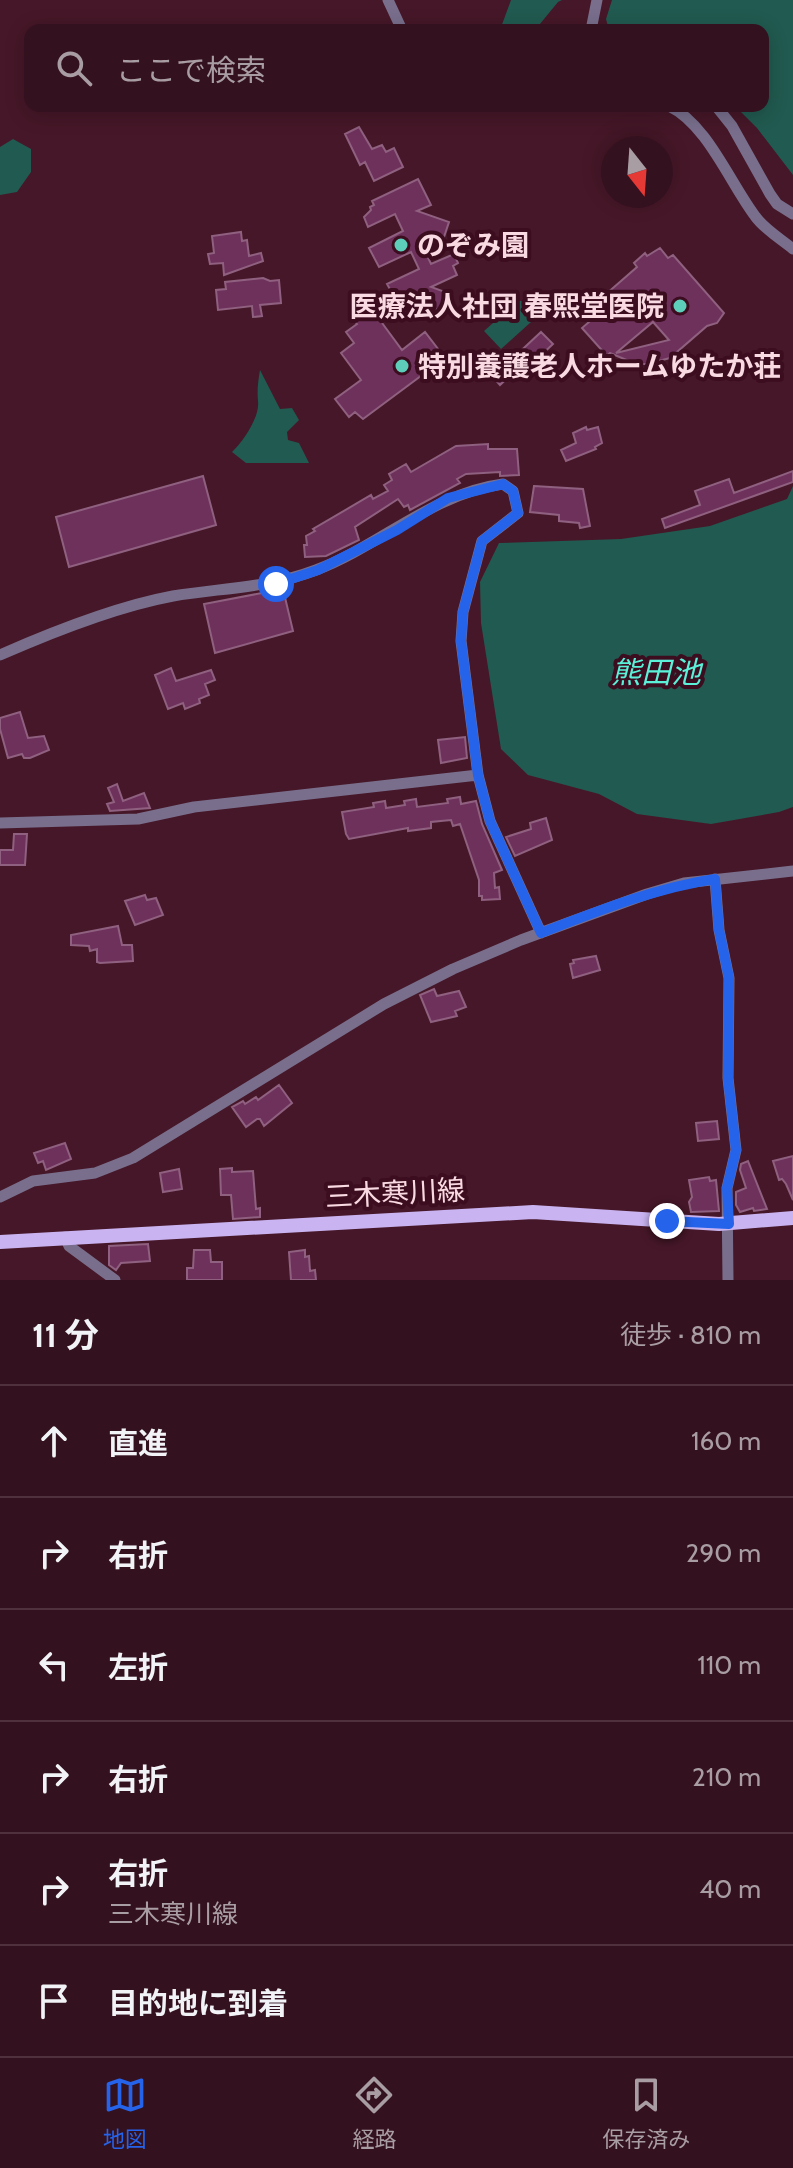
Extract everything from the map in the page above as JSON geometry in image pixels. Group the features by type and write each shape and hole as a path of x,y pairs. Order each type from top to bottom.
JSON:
{"main road":[{"name":"三木寒川線","path":"0,1242 533,1212 729,1224 792,1221"}],"street":[{"path":"388,0 399,24"},
{"path":"592,24 597,0"},
{"path":"680,112 699,131 757,219 793,249"},
{"path":"721,112 777,204 793,214"},
{"path":"0,655 65,630 171,597 276,584 397,530 448,498 503,484 513,491 518,513 482,541 463,612 461,641 478,775 490,821 541,933"},
{"path":"0,823 138,819 194,807 478,775"},
{"path":"0,1197 33,1181 95,1173 133,1158 384,1004 453,969 541,933 684,883 793,871"},
{"path":"715,879 719,930 729,978 728,1078 736,1150 727,1188 728,1280"},
{"path":"65,1237 69,1246 115,1280"}],"water":[{"path":"511,0 562,0 540,24 502,24"},
{"path":"612,0 793,0 793,175 741,112 769,112 769,24 607,24"},
{"path":"13,139 31,149 31,172 17,192 0,195 0,147"},
{"path":"518,301 540,301 545,306 501,349 484,331"},
{"path":"260,370 280,409 292,408 299,420 287,432 288,440 299,443 309,463 246,463 232,452 254,422"},
{"name":"熊田池","path":"793,486 793,807 711,824 637,814 599,794 528,775 501,749 481,623 480,582 499,543 621,539 710,526 787,499"}],"building":[{"path":"359,127 372,149 382,145 386,152 394,148 403,167 374,181 365,162 360,165 345,134"},
{"name":"のぞみ園","path":"418,179 431,205 417,211 449,222 443,240 438,238 423,247 431,264 454,254 458,263 453,266 457,275 431,287 448,293 442,311 423,304 406,318 387,284 419,269 411,252 379,267 369,248 403,231 395,214 368,227 364,217 374,205 372,201"},
{"path":"241,232 242,241 247,240 249,256 261,253 263,261 224,275 223,263 210,264 208,254 214,253 212,236"},
{"name":"医療法人社団 春熙堂医院","path":"660,248 668,258 673,255 724,313 717,323 707,326 670,358 636,364 610,353 607,356 582,328 589,322 582,315 637,267 634,263 645,253 647,256","holes":["653,322 669,340 616,353"]},
{"path":"263,278 279,280 281,303 260,305 262,316 253,317 252,306 218,310 216,290 226,289 225,282"},
{"name":"特別養護老人ホームゆたか荘","path":"361,307 368,316 374,312 402,350 425,332 445,358 363,419 355,412 349,417 335,399 361,380 341,353 354,343 346,332 357,324 350,315"},
{"path":"541,332 553,344 518,377 514,372 500,385 493,377"},
{"path":"586,427 587,430 598,427 602,443 596,449 566,461 561,450 576,443 573,433"},
{"path":"488,444 488,449 517,449 519,475 500,476 500,472 466,474 457,479 460,483 410,510 398,499 355,527 359,540 326,556 305,557 306,536 315,531 313,529 371,495 373,499 388,491 384,485 392,480 389,474 406,464 411,472 456,446"},
{"path":"793,471 793,482 665,528 662,519 700,505 695,491 729,479 734,493"},
{"path":"203,476 216,525 69,567 56,517"},
{"path":"534,486 583,489 590,526 580,528 579,523 559,521 559,515 530,512"},
{"path":"283,589 293,631 215,653 204,604"},
{"path":"171,668 176,681 211,670 215,680 205,684 209,695 185,709 183,703 168,709 155,675"},
{"path":"20,712 28,738 44,736 49,750 30,758 24,758 22,754 8,758 0,718"},
{"path":"465,737 467,758 441,763 438,740"},
{"path":"117,784 123,801 144,793 150,808 110,811 107,804 114,802 108,788"},
{"path":"460,797 461,804 476,801 482,824 502,870 494,873 500,899 482,900 479,896 479,880 460,824 453,826 451,820 431,822 431,828 408,831 408,828 349,839 346,834 342,812 374,807 373,803 385,801 386,808 405,805 404,801 416,799 417,807 448,803 447,799"},
{"path":"546,818 552,840 515,856 506,837 531,829 530,823"},
{"path":"14,834 27,834 25,865 0,865 0,850 13,850"},
{"path":"145,895 147,900 156,898 163,915 135,925 125,901"},
{"path":"118,926 122,945 132,945 133,961 100,963 97,962 97,949 90,951 89,946 71,945 71,935"},
{"path":"596,956 600,970 573,978 570,964 574,963 573,960"},
{"path":"434,989 437,996 459,991 466,1007 455,1011 457,1016 431,1022 420,995"},
{"path":"279,1085 292,1103 264,1126 257,1119 246,1127 232,1107 256,1097 258,1100"},
{"path":"717,1121 719,1139 698,1141 696,1123"},
{"path":"65,1143 71,1159 46,1170 43,1161 38,1163 34,1153"},
{"path":"793,1156 793,1200 786,1184 779,1180 773,1161"},
{"path":"748,1161 767,1209 754,1211 753,1208 740,1212 736,1205 736,1192 746,1188 740,1170 741,1164"},
{"path":"232,1168 232,1172 253,1171 256,1209 260,1208 260,1217 233,1219 231,1195 221,1195 220,1169"},
{"path":"179,1169 182,1189 163,1192 160,1173"},
{"path":"709,1177 710,1181 716,1180 719,1211 691,1212 689,1180"},
{"path":"148,1244 150,1261 121,1263 116,1270 109,1265 109,1246"},
{"path":"194,1250 210,1250 211,1262 222,1262 222,1280 187,1280 187,1268 193,1268"},
{"path":"305,1250 305,1257 309,1256 310,1271 315,1270 316,1280 291,1280 289,1252"}],"place":[{"name":"のぞみ園","path":"401,245"},
{"name":"医療法人社団 春熙堂医院","path":"680,306"},
{"name":"特別養護老人ホームゆたか荘","path":"402,366"}],"route":[{"path":"276,584 318,570 397,530 448,498 503,484 513,491 518,513 482,541 468,586 461,641 478,775 490,821 541,933 647,894 684,883 715,879 730,999 728,1078 736,1150 727,1188 729,1224 667,1221"}]}
